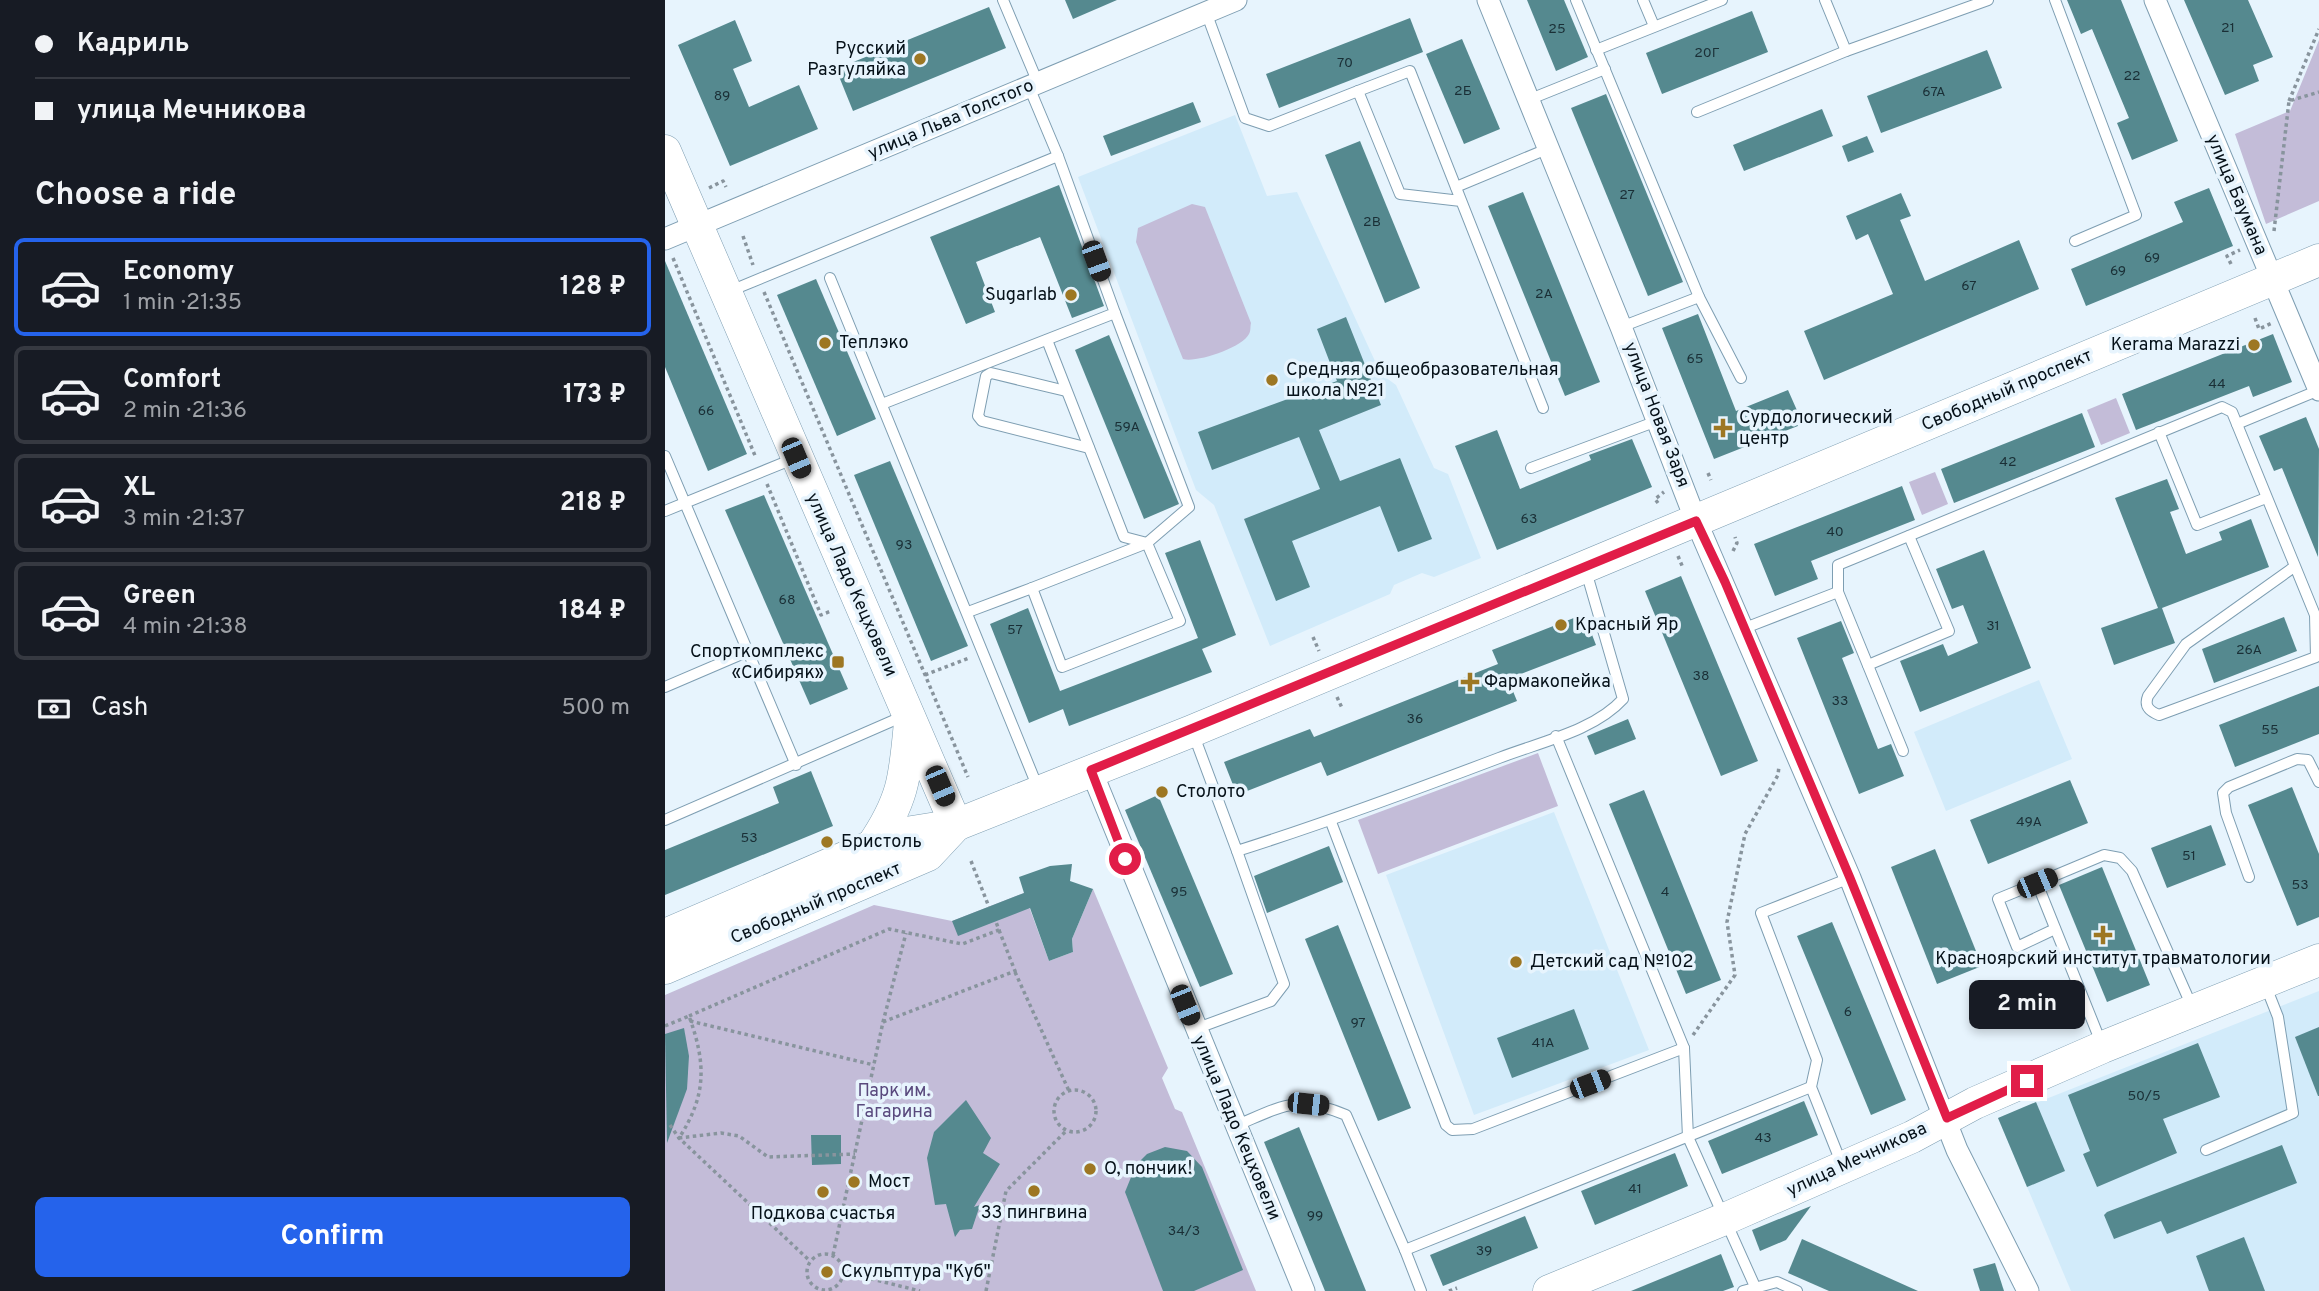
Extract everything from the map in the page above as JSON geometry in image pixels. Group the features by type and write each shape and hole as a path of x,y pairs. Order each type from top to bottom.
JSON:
{"main road":[{"name":"улица Ладо Кецховели","path":"665,151 956,825"},
{"name":"Свободный проспект","path":"665,935 872,846 906,833 956,825 1192,731 2319,260"},
{"path":"872,846 893,815 905,783 909,718"},
{"name":"Свободный проспект","path":"665,968 928,855 956,825"},
{"name":"улица Мечникова","path":"1549,1291 1843,1167 2103,1047 2319,960"}],"street":[{"name":"улица Льва Толстого","path":"668,246 697,226 1236,0"},
{"name":"улица Новая Заря","path":"1488,0 1621,327 1696,521 1745,628 1850,878 1947,1118 1957,1150 2028,1291"},
{"name":"улица Баумана","path":"2155,0 2319,390"},
{"name":"улица Ладо Кецховели","path":"1091,770 1304,1291"}],"lane":[{"path":"968,612 1147,543 1189,507 1115,313 1003,0"},
{"path":"1576,0 1699,297 1741,378"},
{"path":"1643,0 1654,26"},
{"path":"1596,50 1722,0"},
{"path":"1825,0 1846,51"},
{"path":"1697,112 1846,51 1988,0"},
{"path":"2055,0 2136,215 2075,241"},
{"path":"1206,12 1245,118 1269,126 1410,71 1543,408"},
{"path":"1528,100 1605,69"},
{"path":"1358,91 1400,194 1461,201"},
{"path":"1456,187 1548,149"},
{"path":"725,294 1058,156"},
{"path":"831,278 1039,791"},
{"path":"1621,327 1699,297"},
{"path":"882,404 1115,313"},
{"path":"1047,340 1124,537 1147,543"},
{"path":"1066,391 991,373 986,376 977,411 982,421 1089,448"},
{"path":"2237,424 2319,390"},
{"path":"1903,751 1838,592 1838,565 2223,407 2232,412 2294,567 2317,614 2316,657 2159,715 2151,712 2147,706 2148,695 2186,644 2294,567"},
{"path":"1531,468 1657,421"},
{"path":"2159,432 2197,525 2266,498"},
{"path":"665,456 796,765"},
{"path":"665,511 796,458"},
{"path":"1868,665 1949,631 1909,536"},
{"path":"1032,588 1062,667 1180,621 1147,543"},
{"path":"1237,851 1331,822 1609,714 1623,698 1584,568"},
{"path":"1745,628 1838,592"},
{"path":"665,687 749,652"},
{"path":"665,820 909,718"},
{"path":"1192,731 1284,984 1271,1001 1195,1029"},
{"path":"1556,736 1684,1048 1688,1137 1727,1218 1756,1289"},
{"path":"2249,877 2226,813 2224,793 2229,787 2297,759 2308,760 2319,782"},
{"path":"1331,822 1446,1125 1452,1130 1473,1129 1684,1048"},
{"path":"2055,929 2017,947 1998,899 2104,855 2120,858 2132,871 2193,1010"},
{"path":"1843,1167 1811,1087 1817,1060 1761,913 1850,878"},
{"path":"2037,883 2103,1047"},
{"path":"2206,1150 2293,1113 2278,1017 2264,981"},
{"path":"1405,1250 1811,1087"},
{"path":"1235,1126 1293,1102 1324,1106 1346,1115 1421,1291"},
{"path":"1743,1291 1777,1282 1797,1291"}],"path":[{"path":"2274,234 2289,101 2319,29"},
{"path":"2289,101 2319,92"},
{"path":"709,188 723,181 726,187"},
{"path":"743,236 758,279 968,777"},
{"path":"668,246 821,615 831,611"},
{"path":"2231,264 2227,256 2241,249"},
{"path":"1708,473 1710,480"},
{"path":"1733,551 1737,543 1735,537"},
{"path":"1679,557 1683,568"},
{"path":"1313,637 1318,649"},
{"path":"925,675 983,652"},
{"path":"1338,698 1342,708"},
{"path":"1684,1048 1735,975 1727,922 1745,834 1778,775 1785,728"},
{"path":"971,861 989,907"},
{"path":"996,922 1069,1091"},
{"path":"665,1026 690,1019 889,929 962,944 999,930"},
{"path":"833,1255 883,1023 907,933"},
{"path":"883,1023 1015,971"},
{"path":"690,1019 874,1065"},
{"path":"679,1138 688,1124 702,1088 702,1056 690,1019"},
{"path":"1069,1091 1088,1094 1096,1112 1087,1129 1073,1133 1066,1131 1056,1121 1054,1106 1069,1091"},
{"path":"670,1125 679,1138 810,1261"},
{"path":"986,1291 1006,1191 1066,1131"},
{"path":"679,1138 721,1133 739,1136 768,1157 855,1154"},
{"path":"820,1254 833,1255 841,1262 843,1272 836,1286 820,1290 808,1278 810,1261 820,1254"},
{"path":"843,1272 920,1291"},
{"path":"1449,1291 1457,1288"}],"shaded area":[{"name":"Средняя общеобразовательная школа №21","path":"1235,115 1267,196 1297,192 1381,374 1396,385 1434,468 1448,474 1481,558 1434,577 1422,573 1394,585 1390,594 1270,646 1214,505 1196,490 1078,177"},
{"path":"2039,680 2072,759 1946,811 1914,732"},
{"name":"Детский сад №102","path":"1554,812 1649,1050 1474,1115 1386,875"},
{"path":"2319,991 2319,1291 2071,1291 1998,1118"}],"green space":[{"path":"2319,40 2319,201 2266,224 2235,134 2290,111"},
{"path":"1192,204 1205,207 1251,323 1249,334 1238,344 1218,353 1189,360 1183,359 1136,242 1138,228"},
{"path":"2116,398 2130,433 2101,445 2087,410"},
{"path":"1935,472 1948,504 1922,515 1909,482"},
{"path":"1538,753 1558,806 1378,874 1358,820"},
{"name":"Парк им. Гагарина","path":"1093,889 1168,1068 1162,1078 1175,1109 1182,1112 1256,1291 665,1291 665,995 874,905 952,921 1024,893 1049,961 1073,952 1072,939"}],"building":[{"path":"1065,0 1117,0 1073,19"},
{"path":"1527,0 1564,0 1588,57 1556,71"},
{"path":"2067,0 2121,0 2178,141 2132,160 2117,123 2129,118 2092,29 2081,34"},
{"path":"2184,0 2248,0 2273,57 2253,65 2259,81 2225,95"},
{"path":"989,7 1006,48 853,111 836,69"},
{"path":"1752,11 1768,52 1662,94 1646,53"},
{"path":"1410,18 1423,52 1279,108 1266,74"},
{"path":"735,20 752,61 733,69 749,107 799,85 818,129 730,166 678,45"},
{"path":"1462,39 1500,129 1464,144 1426,54"},
{"path":"1987,50 2002,88 1881,133 1867,96"},
{"path":"1606,94 1683,282 1648,296 1571,108"},
{"path":"1193,102 1201,122 1111,156 1103,136"},
{"path":"1822,109 1833,136 1744,171 1733,145"},
{"path":"1867,136 1874,152 1848,162 1842,146"},
{"path":"1360,141 1420,288 1385,303 1325,155"},
{"path":"1059,185 1104,306 1072,318 1040,237 976,262 995,312 966,324 930,237"},
{"path":"2209,188 2233,246 2086,306 2071,269 2183,222 2174,202"},
{"path":"1523,192 1600,382 1565,396 1488,206"},
{"path":"1901,193 1911,216 1900,220 1925,281 2019,240 2039,289 1824,380 1804,331 1893,294 1868,234 1856,240 1846,216"},
{"path":"665,261 747,454 708,471 665,367"},
{"path":"816,279 876,419 837,436 777,295"},
{"path":"1698,314 1736,411 1788,390 1803,424 1714,459 1662,328"},
{"path":"1346,317 1381,405 1319,430 1340,481 1400,458 1432,539 1398,552 1380,506 1292,541 1310,587 1276,601 1244,519 1320,489 1299,437 1212,470 1198,432 1337,381 1317,329"},
{"path":"2273,334 2292,382 2253,397 2249,386 2136,430 2122,394"},
{"path":"1109,335 1179,504 1144,519 1075,350"},
{"path":"2082,413 2095,447 1954,503 1941,469"},
{"path":"2306,417 2319,449 2318,557 2282,468 2274,471 2259,436"},
{"path":"1497,430 1520,489 1591,460 1589,455 1632,439 1652,487 1497,550 1455,446"},
{"path":"890,461 968,646 931,661 854,475"},
{"path":"2167,479 2179,509 2170,512 2186,554 2222,540 2219,532 2251,519 2269,567 2162,608 2175,643 2114,665 2101,628 2158,608 2115,498"},
{"path":"1902,486 1915,520 1811,561 1818,579 1775,596 1754,544"},
{"path":"764,495 848,689 810,705 725,510"},
{"path":"1200,540 1236,635 1202,649 1212,672 1069,726 1063,709 1029,723 990,624 1028,608 1060,691 1198,638 1165,553"},
{"path":"1984,550 2031,668 1920,712 1900,661 1943,644 1948,656 1978,643 1963,605 1952,609 1936,569"},
{"path":"1681,576 1758,761 1721,776 1645,591"},
{"path":"1584,614 1596,645 1508,679 1517,701 1327,776 1321,762 1237,795 1224,762 1310,729 1314,737 1498,664 1492,650"},
{"path":"2284,617 2297,651 2214,683 2202,649"},
{"path":"1841,621 1854,653 1842,658 1878,749 1891,744 1904,776 1859,794 1797,638"},
{"path":"2319,686 2319,734 2235,767 2219,725"},
{"path":"1628,719 1636,739 1595,755 1587,736"},
{"path":"811,771 833,826 665,895 665,850 779,803 773,787"},
{"path":"2070,780 2088,823 1988,864 1970,820"},
{"path":"2292,787 2319,854 2319,917 2297,926 2248,805"},
{"path":"1644,790 1721,980 1686,994 1609,804"},
{"path":"1158,795 1233,974 1200,987 1125,810"},
{"path":"2211,825 2226,865 2167,888 2151,848"},
{"path":"1329,846 1343,882 1267,913 1254,876"},
{"path":"1935,849 1982,966 1937,984 1891,867"},
{"path":"1072,864 1070,881 1093,889 1072,939 1073,952 1049,961 1030,908 958,936 952,921 1024,893 1019,877 1050,866"},
{"path":"2102,867 2150,985 2107,1002 2059,885"},
{"path":"1832,922 1906,1100 1871,1115 1797,936"},
{"path":"1338,925 1411,1108 1378,1121 1305,939"},
{"path":"1574,1009 1589,1049 1512,1078 1497,1038"},
{"path":"2319,1027 2319,1096 2318,1096 2295,1037"},
{"path":"684,1028 689,1056 687,1089 667,1143 665,1034"},
{"path":"2198,1043 2220,1097 2163,1119 2177,1153 2097,1187 2083,1154 2090,1151 2068,1095"},
{"path":"966,1100 991,1138 983,1153 1000,1164 974,1207 980,1205 972,1229 960,1230 955,1237 946,1204 935,1205 927,1158 934,1132"},
{"path":"1804,1101 1818,1135 1722,1174 1708,1141"},
{"path":"2036,1102 2065,1171 2027,1187 1998,1118"},
{"path":"1299,1127 1366,1291 1325,1291 1264,1142"},
{"path":"811,1135 841,1135 841,1164 812,1165"},
{"path":"2282,1145 2297,1183 2167,1234 2161,1221 2114,1239 2104,1215 2107,1212"},
{"path":"1165,1147 1187,1151 1202,1167 1243,1270 1194,1291 1163,1291 1125,1192 1136,1165 1147,1154"},
{"path":"1675,1153 1688,1186 1595,1225 1581,1191"},
{"path":"1811,1206 1786,1240 1760,1251 1752,1230"},
{"path":"1525,1216 1538,1248 1443,1286 1430,1255"},
{"path":"2244,1237 2265,1291 2209,1291 2196,1256"},
{"path":"1802,1239 1918,1291 1829,1291 1788,1273"},
{"path":"1721,1254 1734,1287 1723,1291 1631,1291"},
{"path":"1995,1263 2004,1291 1980,1291 1973,1269"}],"place":[{"name":"Русский Разгуляйка","path":"920,59"},
{"name":"Sugarlab","path":"1071,295"},
{"name":"Теплэко","path":"825,343"},
{"name":"Kerama Marazzi","path":"2254,345"},
{"name":"Средняя общеобразовательная школа №21","path":"1272,380"},
{"name":"Сурдологический центр","path":"1723,428"},
{"name":"Красный Яр","path":"1561,625"},
{"name":"Спорткомплекс «Сибиряк»","path":"838,662"},
{"name":"Фармакопейка","path":"1470,682"},
{"name":"Столото","path":"1162,792"},
{"name":"Бристоль","path":"827,842"},
{"name":"Красноярский институт травматологии","path":"2103,935"},
{"name":"Детский сад №102","path":"1516,962"},
{"name":"О, пончик!","path":"1090,1169"},
{"name":"Мост","path":"854,1182"},
{"name":"33 пингвина","path":"1034,1191"},
{"name":"Подкова счастья","path":"823,1192"},
{"name":"Скульптура \"Куб\"","path":"827,1272"}],"route":[{"path":"1125,859 1091,770 1192,731 1696,521 1745,628 1947,1118 2027,1081"}]}
